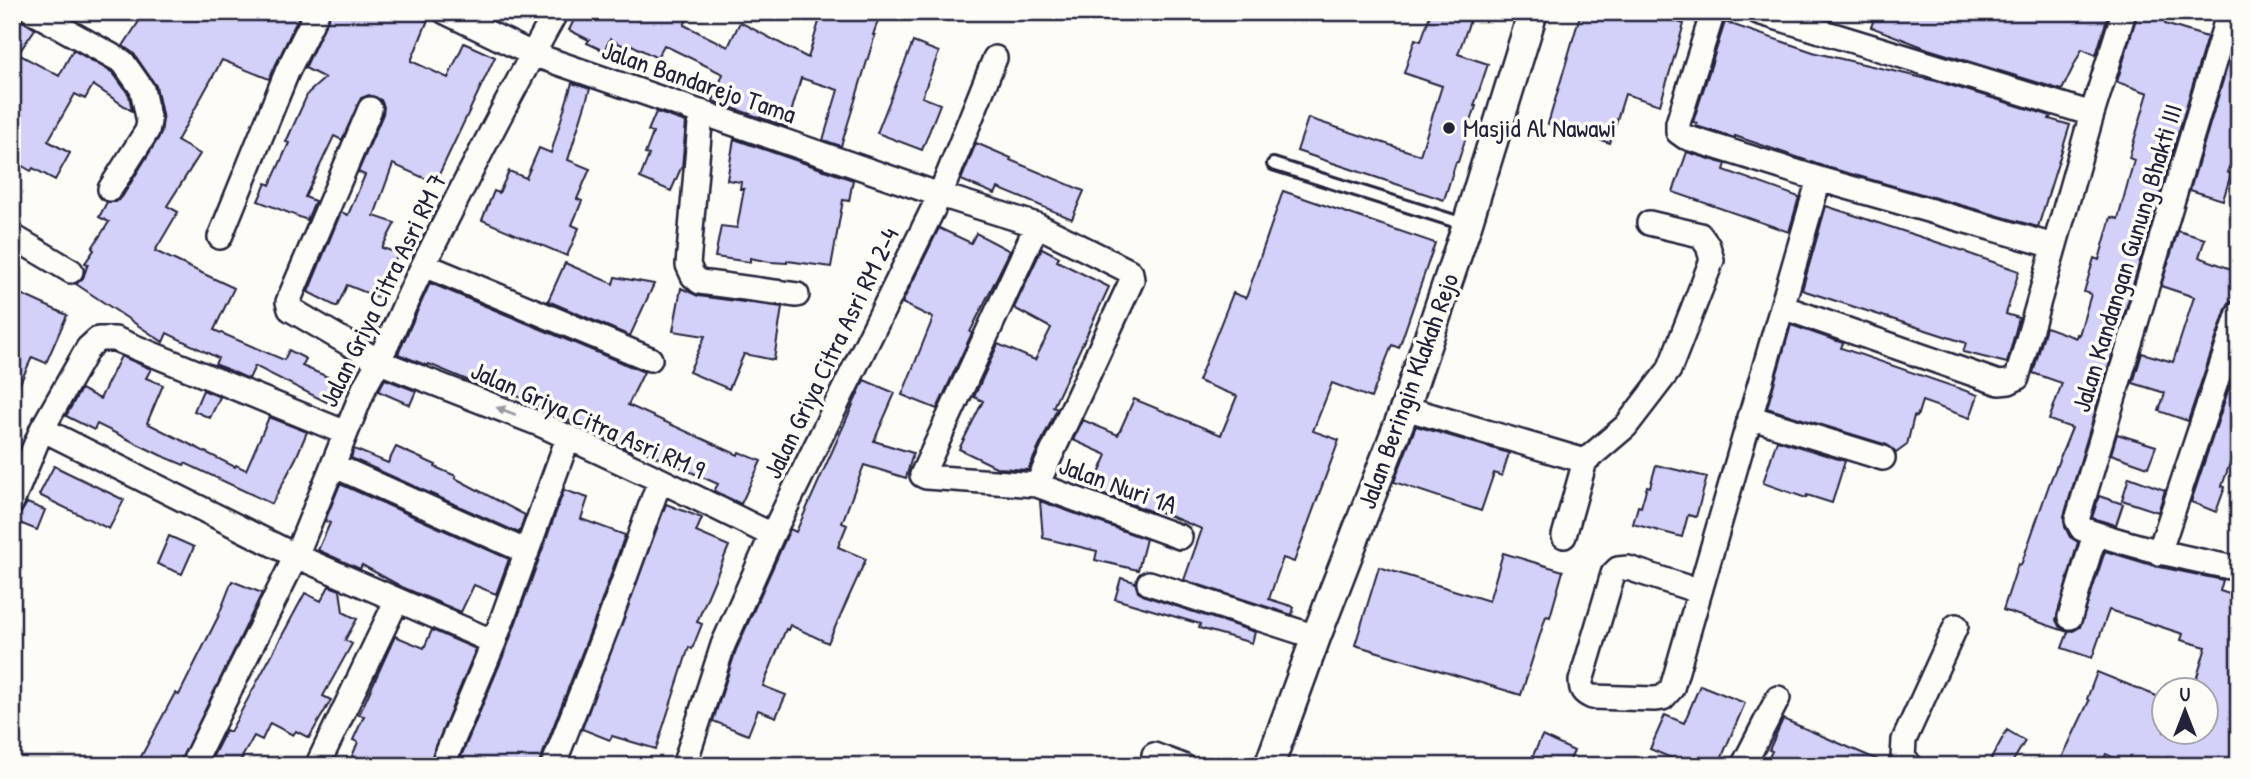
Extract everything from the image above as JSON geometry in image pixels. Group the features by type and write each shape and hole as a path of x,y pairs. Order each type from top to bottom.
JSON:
{"street":[{"path":"33,12 123,62 142,89 149,122 148,131 110,189"},
{"path":"220,237 287,72 317,12"},
{"name":"Jalan Bandarejo Tama","path":"445,12 532,54 940,195 1037,225 1129,271 1132,280 1037,485"},
{"name":"Jalan Griya Citra Asri RM 7","path":"192,766 296,556 365,386 380,362 424,265 556,12"},
{"name":"Jalan Beringin Klakah Rejo","path":"1269,766 1405,408 1467,225 1533,12"},
{"path":"1713,12 1678,123 1678,132 1685,137 1819,180 2054,246"},
{"path":"1758,12 2092,114"},
{"path":"1782,307 1999,383 2017,378 2124,12"},
{"name":"Jalan Kandangan Gunung Bhakti III","path":"2070,617 2086,527 2229,12"},
{"name":"Jalan Griya Citra Asri RM 2-4","path":"684,766 723,645 772,535 940,195 995,58"},
{"name":"Jalan Griya Citra Asri RM 9","path":"370,109 287,306 380,362 569,438 772,535"},
{"path":"701,112 688,265 693,276 700,282 797,295"},
{"path":"1699,591 1628,568 1618,569 1612,574 1581,681 1581,689 1585,694 1591,697 1654,699 1667,695 1672,688 1819,180"},
{"path":"1564,536 1585,461 1626,426 1669,370 1712,260 1708,246 1700,235 1648,223"},
{"name":"Jalan Nuri 1A","path":"1037,225 921,474 926,477 1037,485 1180,537"},
{"path":"12,236 71,271"},
{"path":"424,265 650,359"},
{"path":"2159,553 2239,313"},
{"path":"12,502 42,429 88,348 98,338 115,339 346,433"},
{"path":"1405,408 1585,461"},
{"path":"1749,417 1883,457"},
{"path":"42,429 296,556 494,642"},
{"path":"442,766 494,642 569,438"},
{"path":"333,466 527,551"},
{"path":"553,766 660,480"},
{"path":"2086,527 2159,553 2239,569"},
{"path":"1149,583 1316,637"},
{"path":"317,766 397,600"},
{"path":"1911,766 1903,758 1904,740 1956,626"},
{"path":"1743,766 1778,698"},
{"path":"1154,755 1183,766"}],"lane":[{"path":"1273,164 1467,225"}],"building":[{"path":"12,12 19,12 21,20 35,29 18,54 59,76 73,50 113,73 129,95 132,111 93,85 85,99 75,94 48,141 70,153 55,180 12,160"},
{"path":"145,12 301,12 269,79 222,60 177,141 200,154 167,206 178,212 155,251 234,288 214,330 284,360 289,350 306,359 302,366 342,383 332,405 255,366 249,379 215,364 218,358 167,333 163,342 76,284 83,278 88,264 85,263 109,222 99,217 107,202 116,202 122,197 161,134 163,119 156,86 134,54 123,46"},
{"path":"331,12 410,12 428,20 411,61 448,78 464,43 495,57 435,183 393,164 374,216 395,223 382,248 398,253 382,299 347,285 337,307 308,292 341,212 348,215 365,175 358,172 383,114 381,100 369,95 361,98 342,140 334,136 305,197 315,201 307,220 258,201 266,183 270,185 308,93 325,78 305,68"},
{"path":"578,12 691,12 684,25 728,47 740,22 808,58 822,12 881,12 841,146 823,140 838,90 801,78 787,127 713,101 723,74 664,45 657,58 630,44 628,48 610,39 604,51 587,43 589,40 569,30"},
{"path":"1431,12 1473,12 1458,54 1488,64 1444,200 1297,151 1308,118 1420,155 1442,86 1404,73 1415,39 1421,41"},
{"path":"1581,12 1646,12 1684,24 1660,105 1625,94 1610,143 1548,124"},
{"path":"1877,12 2109,12 2096,55 2082,49 2062,90 1928,49 1871,27"},
{"path":"2138,12 2154,12 2167,17 2165,24 2207,37 2064,516 2070,537 2078,542 2056,620 2065,630 2073,631 2080,627 2105,551 2155,566 2223,580 2220,591 2239,597 2239,618 2232,640 2239,642 2239,766 2131,766 2106,754 2100,766 2058,766 2089,701 2087,699 2097,672 2150,693 2150,746 2220,746 2220,676 2197,676 2206,647 2181,640 2183,634 2109,610 2092,658 2062,648 2068,632 2003,610 2018,564 2021,565 2072,428 2049,420 2062,383 2033,373 2046,327 2076,338 2077,334 2079,335 2091,294 2084,292 2094,258 2099,260 2111,217 2118,219 2134,160 2129,158 2148,93 2117,82"},
{"path":"1725,22 1816,53 1936,81 2051,116 2049,119 2070,125 2038,227 1823,166 1735,136 1696,126 1697,123 1693,122"},
{"path":"913,42 939,52 922,97 940,104 922,150 877,133"},
{"path":"2234,44 2239,46 2239,145 2227,172 2231,174 2223,200 2190,190"},
{"path":"572,83 590,89 568,160 590,169 577,199 582,201 572,225 579,228 567,256 482,220 494,191 499,193 509,171 526,178 539,148 551,153"},
{"path":"656,112 686,122 682,168 671,191 640,178 649,155 645,154 653,133 648,131"},
{"path":"734,139 853,180 849,201 843,200 831,267 787,261 770,262 750,258 750,262 715,257 721,226 737,228 744,189 740,189 741,182 727,180"},
{"path":"976,143 1084,191 1072,219 998,188 995,194 961,180"},
{"path":"1687,152 1726,164 1724,170 1799,197 1789,232 1673,192"},
{"path":"1283,191 1435,243 1399,348 1392,345 1371,398 1332,383 1313,431 1339,440 1294,562 1283,558 1269,599 1294,607 1292,615 1184,580 1202,529 1153,509 1153,512 1092,490 1107,455 1073,440 1083,420 1118,435 1134,399 1221,435 1237,396 1198,381 1233,293 1246,298"},
{"path":"1826,206 2019,271 2006,314 2019,318 2007,363 1963,352 1966,343 1802,290"},
{"path":"939,228 971,243 976,233 1010,251 970,332 972,333 937,409 902,395 933,318 902,303"},
{"path":"2178,231 2205,239 2199,257 2239,272 2239,299 2230,302 2226,309 2188,421 2159,411 2165,393 2133,383 2142,353 2173,362 2194,297 2161,286"},
{"path":"1042,248 1059,257 1057,261 1109,287 1053,407 1057,409 1028,470 998,468 959,449 983,401 974,397 998,344 1035,360 1051,328 1014,308"},
{"path":"565,263 613,284 615,277 654,284 630,336 548,301"},
{"path":"430,283 644,372 628,405 738,455 739,452 761,461 741,504 714,491 718,484 632,446 631,450 511,393 509,396 480,382 479,385 398,354"},
{"path":"681,288 698,296 782,307 774,360 744,354 729,389 689,372 705,336 673,331"},
{"path":"12,290 67,315 46,363 32,357 12,401"},
{"path":"1791,325 1843,343 1841,348 1978,395 1970,418 1922,401 1917,417 1914,416 1907,445 1896,453 1887,445 1767,408"},
{"path":"121,356 151,369 146,378 163,385 147,423 235,467 236,465 246,470 269,417 307,432 272,504 97,424 94,430 66,416 81,389 100,399"},
{"path":"2239,358 2239,437 2216,512 2191,502"},
{"path":"385,379 416,391 410,405 378,391"},
{"path":"864,380 895,393 874,441 913,453 906,478 864,465 842,523 847,525 838,547 866,559 828,643 790,625 788,630 786,629 763,686 786,695 776,717 758,710 748,735 713,721 736,650 790,529 796,532"},
{"path":"203,390 220,397 210,418 194,411"},
{"path":"1416,426 1509,453 1502,476 1494,473 1481,511 1394,482"},
{"path":"2117,434 2156,446 2148,467 2111,454"},
{"path":"1777,440 1845,461 1832,503 1807,495 1806,498 1763,483"},
{"path":"396,447 436,465 435,467 525,515 519,533 351,458 354,449 388,463"},
{"path":"1656,465 1707,477 1696,517 1688,515 1682,537 1633,524 1647,486 1650,487"},
{"path":"54,466 124,500 109,529 39,495"},
{"path":"2129,477 2165,490 2158,512 2122,500"},
{"path":"340,484 509,559 496,594 474,585 461,612 402,587 362,565 360,569 318,550 330,523 325,521"},
{"path":"564,490 588,498 581,519 625,535 597,614 538,766 457,766 507,647"},
{"path":"2099,496 2123,504 2116,525 2092,518"},
{"path":"1040,501 1146,539 1138,570 1095,560 1097,551 1043,538"},
{"path":"27,503 45,510 37,530 12,520 12,516 21,513"},
{"path":"666,504 702,518 696,532 729,546 697,622 702,624 692,649 689,647 656,749 612,736 610,740 582,729"},
{"path":"169,536 194,547 182,574 157,564"},
{"path":"1503,553 1563,571 1550,617 1546,616 1521,695 1355,645 1379,567 1489,601"},
{"path":"1121,578 1135,582 1138,592 1145,596 1255,632 1252,643 1199,628 1200,624 1115,599"},
{"path":"232,581 262,593 178,766 136,766 175,693 179,695 218,617"},
{"path":"329,586 340,590 343,612 357,619 345,640 352,644 323,696 331,700 309,738 296,731 293,735 270,723 262,740 254,736 237,766 208,766 226,730 230,732 305,593 321,601"},
{"path":"432,630 476,649 428,766 348,766 358,742 353,740 364,716 359,715 395,636 424,648"},
{"path":"1700,685 1745,703 1718,766 1690,766 1650,749 1665,715 1684,723"},
{"path":"1783,719 1892,766 1765,766"},
{"path":"2007,730 2025,741 2010,766 1987,766"},
{"path":"1542,736 1574,751 1567,766 1528,766"}],"place":[{"name":"Masjid Al Nawawi","path":"1449,128"}]}
